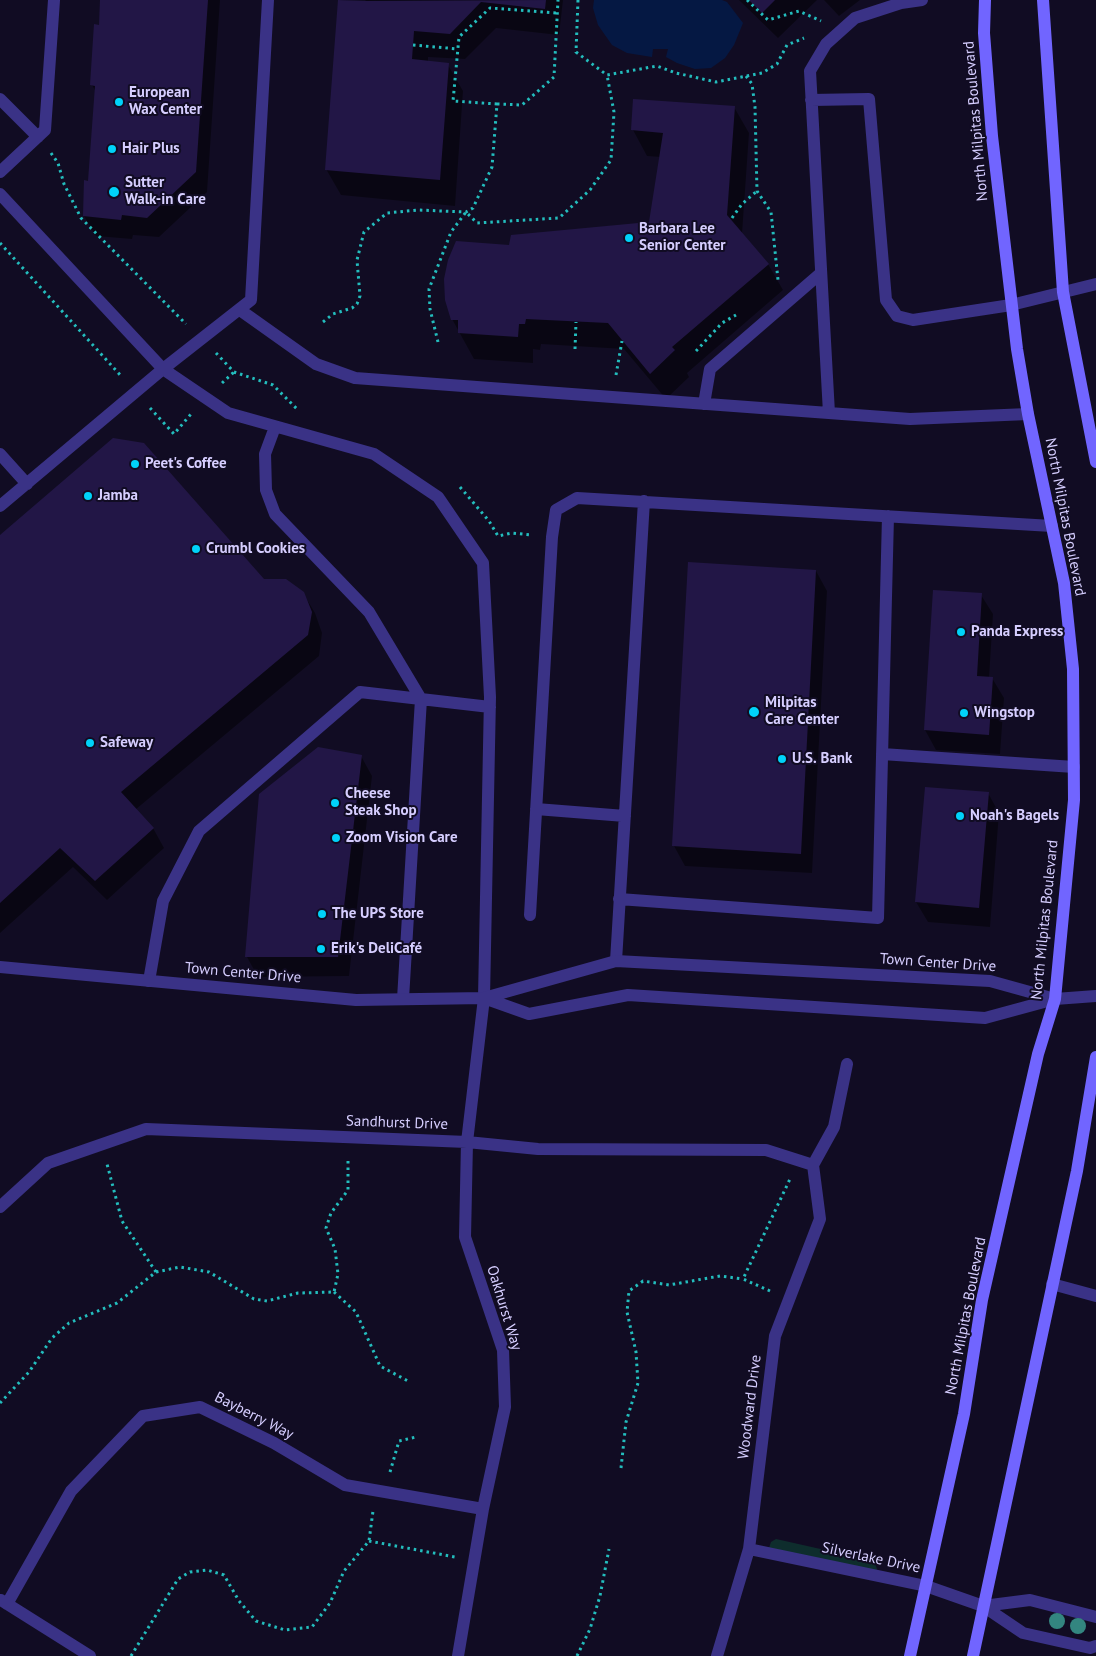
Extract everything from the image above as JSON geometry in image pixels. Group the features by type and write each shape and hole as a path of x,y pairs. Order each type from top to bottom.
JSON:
{"main road":[{"name":"North Milpitas Boulevard","path":"910,1656 964,1414 982,1300 1038,1054 1055,999 1074,800 1073,670 1064,583 1028,414 1011,305 992,136 984,33 984,0"},
{"path":"1043,0 1062,292 1096,462"},
{"path":"973,1656 1077,1172 1096,1057"}],"street":[{"path":"0,172 45,130 54,0"},
{"path":"0,506 136,394 163,369 251,300 268,0"},
{"path":"829,413 810,71 826,44 854,18 901,2 922,0"},
{"path":"0,99 38,137"},
{"path":"811,100 869,99 886,300 897,316 913,320 1011,305 1096,284"},
{"name":"Oakhurst Way","path":"0,194 163,369 228,414 374,454 438,497 483,563 490,707 484,998 467,1142 465,1238 502,1350 506,1407 483,1509 458,1656"},
{"path":"704,404 710,370 821,273"},
{"path":"240,310 316,364 355,378 910,419 1028,414"},
{"path":"275,427 265,454 266,490 275,514 369,612 421,699 403,999"},
{"path":"0,454 27,484"},
{"path":"530,916 552,537 556,510 577,498 1052,526"},
{"path":"616,961 644,502"},
{"path":"619,899 878,918 888,516"},
{"path":"149,981 163,901 199,831 360,692 490,707"},
{"path":"882,754 1074,767"},
{"path":"536,810 625,816"},
{"name":"Town Center Drive","path":"0,967 356,1000 484,998 616,961 990,981 1055,999"},
{"name":"Town Center Drive","path":"484,998 528,1014 628,995 985,1018 1055,999"},
{"path":"1055,999 1096,996"},
{"path":"814,1165 834,1127 847,1064"},
{"name":"Sandhurst Drive","path":"0,1207 48,1162 146,1129 467,1142 538,1149 766,1150 814,1165"},
{"name":"Woodward Drive","path":"718,1656 749,1548 775,1336 820,1219 814,1165"},
{"path":"1052,1284 1096,1296"},
{"name":"Bayberry Way","path":"4,1602 71,1491 144,1416 200,1407 274,1443 345,1485 483,1509"},
{"name":"Silverlake Drive","path":"749,1548 926,1586 983,1606 1023,1633 1090,1648 1096,1646"},
{"name":"Silverlake Drive","path":"983,1606 1030,1600 1096,1617"},
{"path":"4,1602 90,1656"}],"path":[{"path":"557,13 490,8 459,37 453,101 522,105 554,77 558,0"},
{"path":"578,0 576,52 591,65 607,75 657,66 676,73 716,82 762,73 777,64 787,45 813,35"},
{"path":"747,0 768,20 799,11 826,23 819,29"},
{"path":"413,45 458,49"},
{"path":"323,322 333,314 352,308 357,304 360,296 358,260 364,232 387,213 418,210 466,212 477,223 559,218 590,190 611,160 614,112 607,75"},
{"path":"746,76 752,84 755,107 757,191 771,212 779,280 776,285"},
{"path":"438,342 430,309 430,289 451,232 466,212 473,208 492,167 498,104"},
{"path":"38,137 58,163 64,184 81,218 234,372 273,385 300,411"},
{"path":"732,218 742,204 757,191"},
{"path":"0,243 174,434 205,398 234,372"},
{"path":"695,354 722,323 742,312"},
{"path":"575,349 576,322"},
{"path":"616,376 622,341"},
{"path":"458,484 490,521 498,536 512,533 552,537"},
{"path":"334,1292 338,1274 335,1249 326,1228 331,1213 348,1190 348,1137"},
{"path":"104,1144 108,1171 122,1221 156,1272"},
{"path":"743,1279 799,1160"},
{"path":"0,1403 29,1372 52,1338 69,1323 117,1303 156,1272 180,1267 208,1272 254,1298 267,1301 298,1293 334,1292 356,1312 380,1366 408,1381"},
{"path":"621,1468 626,1422 638,1383 636,1352 627,1312 629,1291 643,1281 668,1285 720,1276 743,1279 789,1300"},
{"path":"132,1656 178,1579 190,1572 207,1570 224,1575 239,1601 256,1621 286,1630 312,1627 330,1603 344,1571 370,1541 380,1492 399,1442 416,1437"},
{"path":"370,1541 474,1560"},
{"path":"578,1656 590,1629 600,1596 609,1549"}],"green space":[{"path":"776,1539 874,1561 877,1569 876,1572 769,1548 771,1542"}],"water":[{"path":"594,0 722,0 727,2 743,23 734,45 725,58 711,68 695,69 666,57 668,49 653,49 652,57 627,53 612,45 598,25 593,8"}],"building":[{"path":"100,0 208,0 196,172 147,218 122,215 121,220 83,216 84,180 88,181 95,86 90,85 94,24 99,25"},
{"path":"338,0 546,0 545,9 481,2 450,34 414,31 412,59 449,63 440,180 325,170"},
{"path":"749,0 775,0 762,13"},
{"name":"Barbara Lee Senior Center","path":"633,99 735,106 727,215 769,264 672,347 675,350 650,374 608,323 526,319 525,324 519,324 518,337 458,333 458,320 451,320 445,300 444,279 448,260 456,241 509,245 511,235 649,222 663,133 631,130"},
{"name":"Safeway","path":"113,438 144,443 264,579 286,579 304,592 312,612 308,635 121,792 154,828 95,881 60,848 0,903 0,535"},
{"path":"688,562 816,570 801,854 672,846"},
{"path":"933,590 982,593 977,676 993,677 989,735 924,730"},
{"path":"318,747 362,755 338,957 245,957 259,794"},
{"path":"925,787 989,792 979,908 915,902"}],"place":[{"name":"European Wax Center","path":"119,102"},
{"name":"Hair Plus","path":"112,149"},
{"name":"Sutter Walk-in Care","path":"114,192"},
{"name":"Barbara Lee Senior Center","path":"629,238"},
{"name":"Peet's Coffee","path":"135,464"},
{"name":"Jamba","path":"88,496"},
{"name":"Crumbl Cookies","path":"196,549"},
{"name":"Panda Express","path":"961,632"},
{"name":"Milpitas Care Center","path":"754,712"},
{"name":"Wingstop","path":"964,713"},
{"name":"Safeway","path":"90,743"},
{"name":"U.S. Bank","path":"782,759"},
{"name":"Cheese Steak Shop","path":"335,803"},
{"name":"Noah's Bagels","path":"960,816"},
{"name":"Zoom Vision Care","path":"336,838"},
{"name":"The UPS Store","path":"322,914"},
{"name":"Erik's DeliCafé","path":"321,949"}]}
